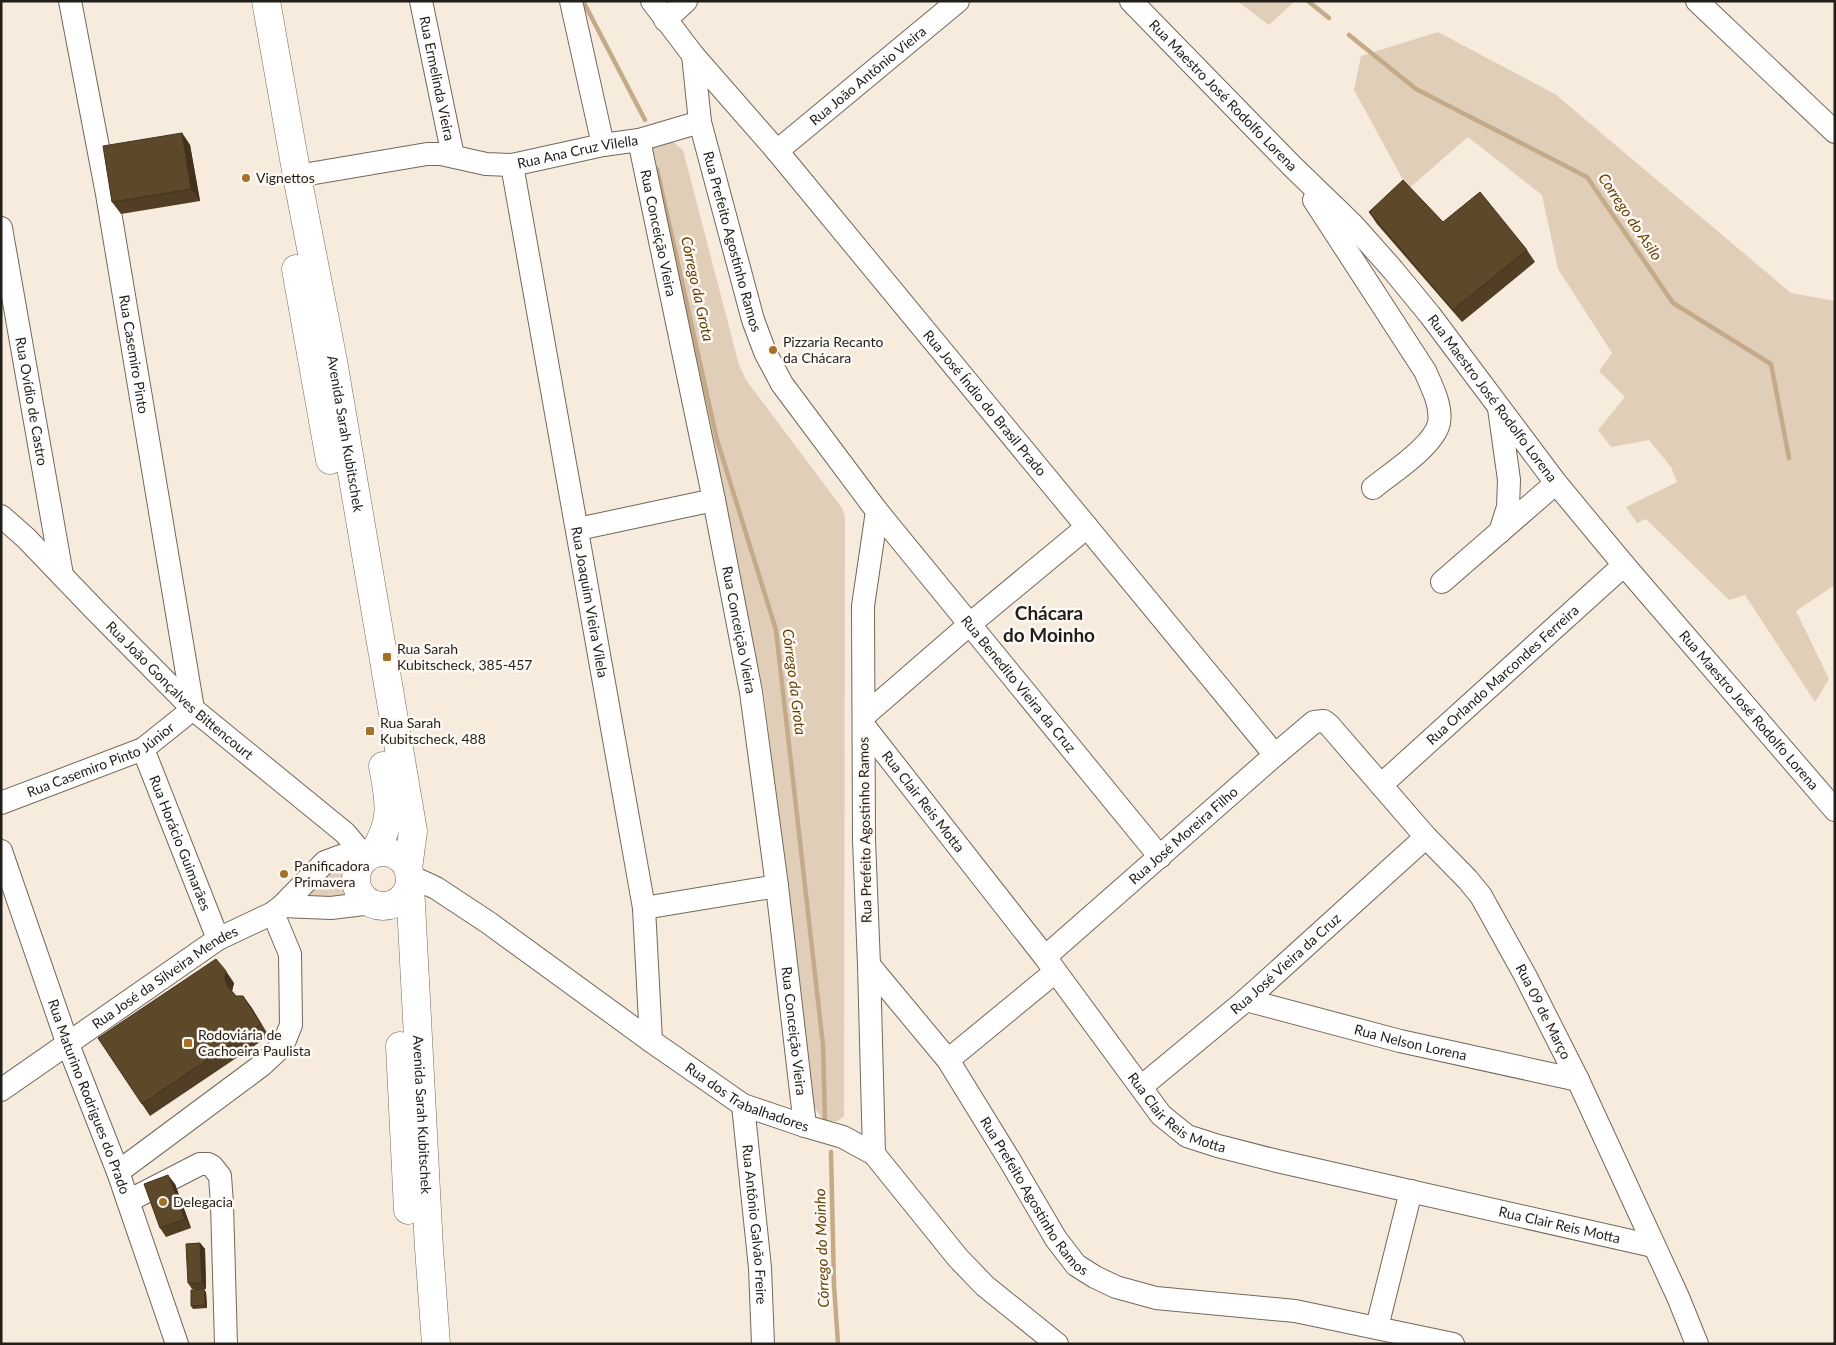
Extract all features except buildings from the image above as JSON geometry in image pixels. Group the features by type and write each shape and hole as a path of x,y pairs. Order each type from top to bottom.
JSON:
{"main road":[{"name":"Avenida Sarah Kubitschek","path":"249,1 388,791 387,826 384,836 367,858"},
{"name":"Avenida Sarah Kubitschek","path":"266,1 297,176 333,361 413,832 399,887 408,1005 424,1308 418,1344"},
{"path":"383,852 394,854 402,860 399,887 363,896 357,886 357,874 367,858 383,852"},
{"name":"Avenida Sarah Kubitschek","path":"424,1308 436,1344"}],"street":[{"name":"Rua Casemiro Pinto","path":"70,1 107,194 193,709"},
{"name":"Rua Ermelinda Vieira","path":"421,1 453,156"},
{"path":"571,1 603,145"},
{"path":"652,1 693,55"},
{"path":"665,20 686,1"},
{"name":"Rua João Antônio Vieira","path":"777,151 958,1"},
{"name":"Rua Maestro José Rodolfo Lorena","path":"1131,1 1354,226 1393,270 1430,315 1556,483 1835,810"},
{"path":"1697,1 1835,132"},
{"name":"Rua José Índio do Brasil Prado","path":"693,55 777,151 1275,754"},
{"name":"Rua Prefeito Agostinho Ramos","path":"693,55 700,122 753,320 765,352 782,384 878,511 863,606 864,840 869,965 948,1060 1056,1239 1076,1265 1095,1278 1116,1287 1156,1298 1295,1311 1453,1344"},
{"name":"Rua Ana Cruz Vilella","path":"297,176 427,154 453,156 486,164 512,165 603,145 639,140 700,122"},
{"name":"Rua Conceição Vieira","path":"639,140 714,500 751,692 777,886 805,1126"},
{"name":"Rua Joaquim Vieira Vilela","path":"512,165 644,908 651,1041"},
{"path":"1294,167 1425,371 1434,390 1439,410 1439,424 1432,438 1373,488"},
{"name":"Rua Ovídio de Castro","path":"1,228 62,574"},
{"path":"1499,407 1509,480 1508,507 1500,532"},
{"path":"1442,582 1556,483"},
{"path":"578,529 714,500"},
{"name":"Rua Benedito Vieira da Cruz","path":"878,511 1160,857"},
{"name":"Rua João Gonçalves Bittencourt","path":"1,516 62,574 193,709 345,833 367,858"},
{"path":"864,721 970,624 1087,526"},
{"name":"Rua Orlando Marcondes Ferreira","path":"1381,785 1624,565"},
{"name":"Rua Casemiro Pinto Júnior","path":"1,803 143,749 193,709"},
{"name":"Rua Clair Reis Motta","path":"864,721 1050,965 1161,1115 1187,1136 1268,1159 1653,1246"},
{"name":"Rua José Moreira Filho","path":"948,1060 1050,965 1160,857 1275,754 1314,722 1324,721"},
{"name":"Rua 09 de Março","path":"1324,721 1426,837 1481,896 1526,977 1578,1080 1678,1297 1697,1344"},
{"name":"Rua Horácio Guimarães","path":"143,749 218,939"},
{"name":"Rua José Vieira da Cruz","path":"1141,1087 1246,1000 1426,837"},
{"name":"Rua Maturino Rodrigues do Prado","path":"1,851 67,1042 118,1172 177,1344"},
{"path":"278,910 316,870 331,859 341,856 367,858"},
{"path":"644,908 777,886"},
{"path":"278,910 331,908 399,887"},
{"name":"Rua dos Trabalhadores","path":"399,887 436,888 489,923 651,1041 743,1105 843,1137 874,1154 958,1258 985,1286 1057,1344"},
{"path":"118,1172 262,1065 277,1051 285,1040 291,1025 290,954 278,910"},
{"name":"Rua José da Silveira Mendes","path":"1,1090 67,1042 218,939 278,910"},
{"path":"869,965 874,1154"},
{"name":"Rua Nelson Lorena","path":"1246,1000 1400,1040 1578,1080"},
{"name":"Rua Antônio Galvão Freire","path":"743,1105 760,1268 763,1344"},
{"path":"128,1201 200,1164 208,1164 216,1170 220,1176 222,1204 226,1344"},
{"path":"1377,1327 1411,1191"}],"shaded area":[{"path":"1237,1 1295,1 1269,25"},
{"path":"1438,32 1555,94 1791,293 1835,301 1835,585 1796,611 1829,679 1815,702 1745,595 1729,600 1646,519 1637,523 1626,507 1677,482 1671,467 1649,440 1611,447 1598,430 1625,397 1599,371 1612,353 1558,269 1542,195 1468,137 1408,189 1354,90 1361,56"},
{"path":"672,141 683,150 739,365 746,380 842,508 845,517 844,1116 838,1121 824,1121 814,1107 764,694 650,161 652,144"},
{"path":"346,868 344,896 295,898 335,870"}],"waterway":[{"path":"583,1 645,120"},
{"path":"1308,1 1329,18"},
{"name":"Corrego do Asilo","path":"1349,35 1416,89 1587,177 1673,303 1771,364 1789,458"},
{"name":"Córrego da Grota","path":"657,169 717,440 776,630 823,1045 825,1122"},
{"name":"Córrego do Moinho","path":"831,1152 834,1285 838,1344"}],"place":[{"name":"Vignettos","path":"246,178"},
{"name":"Pizzaria Recanto da Chácara","path":"773,350"},
{"name":"Rua Sarah Kubitscheck, 385-457","path":"387,657"},
{"name":"Rua Sarah Kubitscheck, 488","path":"370,731"},
{"name":"Panificadora Primavera","path":"284,874"},
{"name":"Rodoviária de Cachoeira Paulista","path":"188,1043"},
{"name":"Delegacia","path":"163,1202"}],"district":[{"name":"Chácara do Moinho","path":"1049,624"}]}
